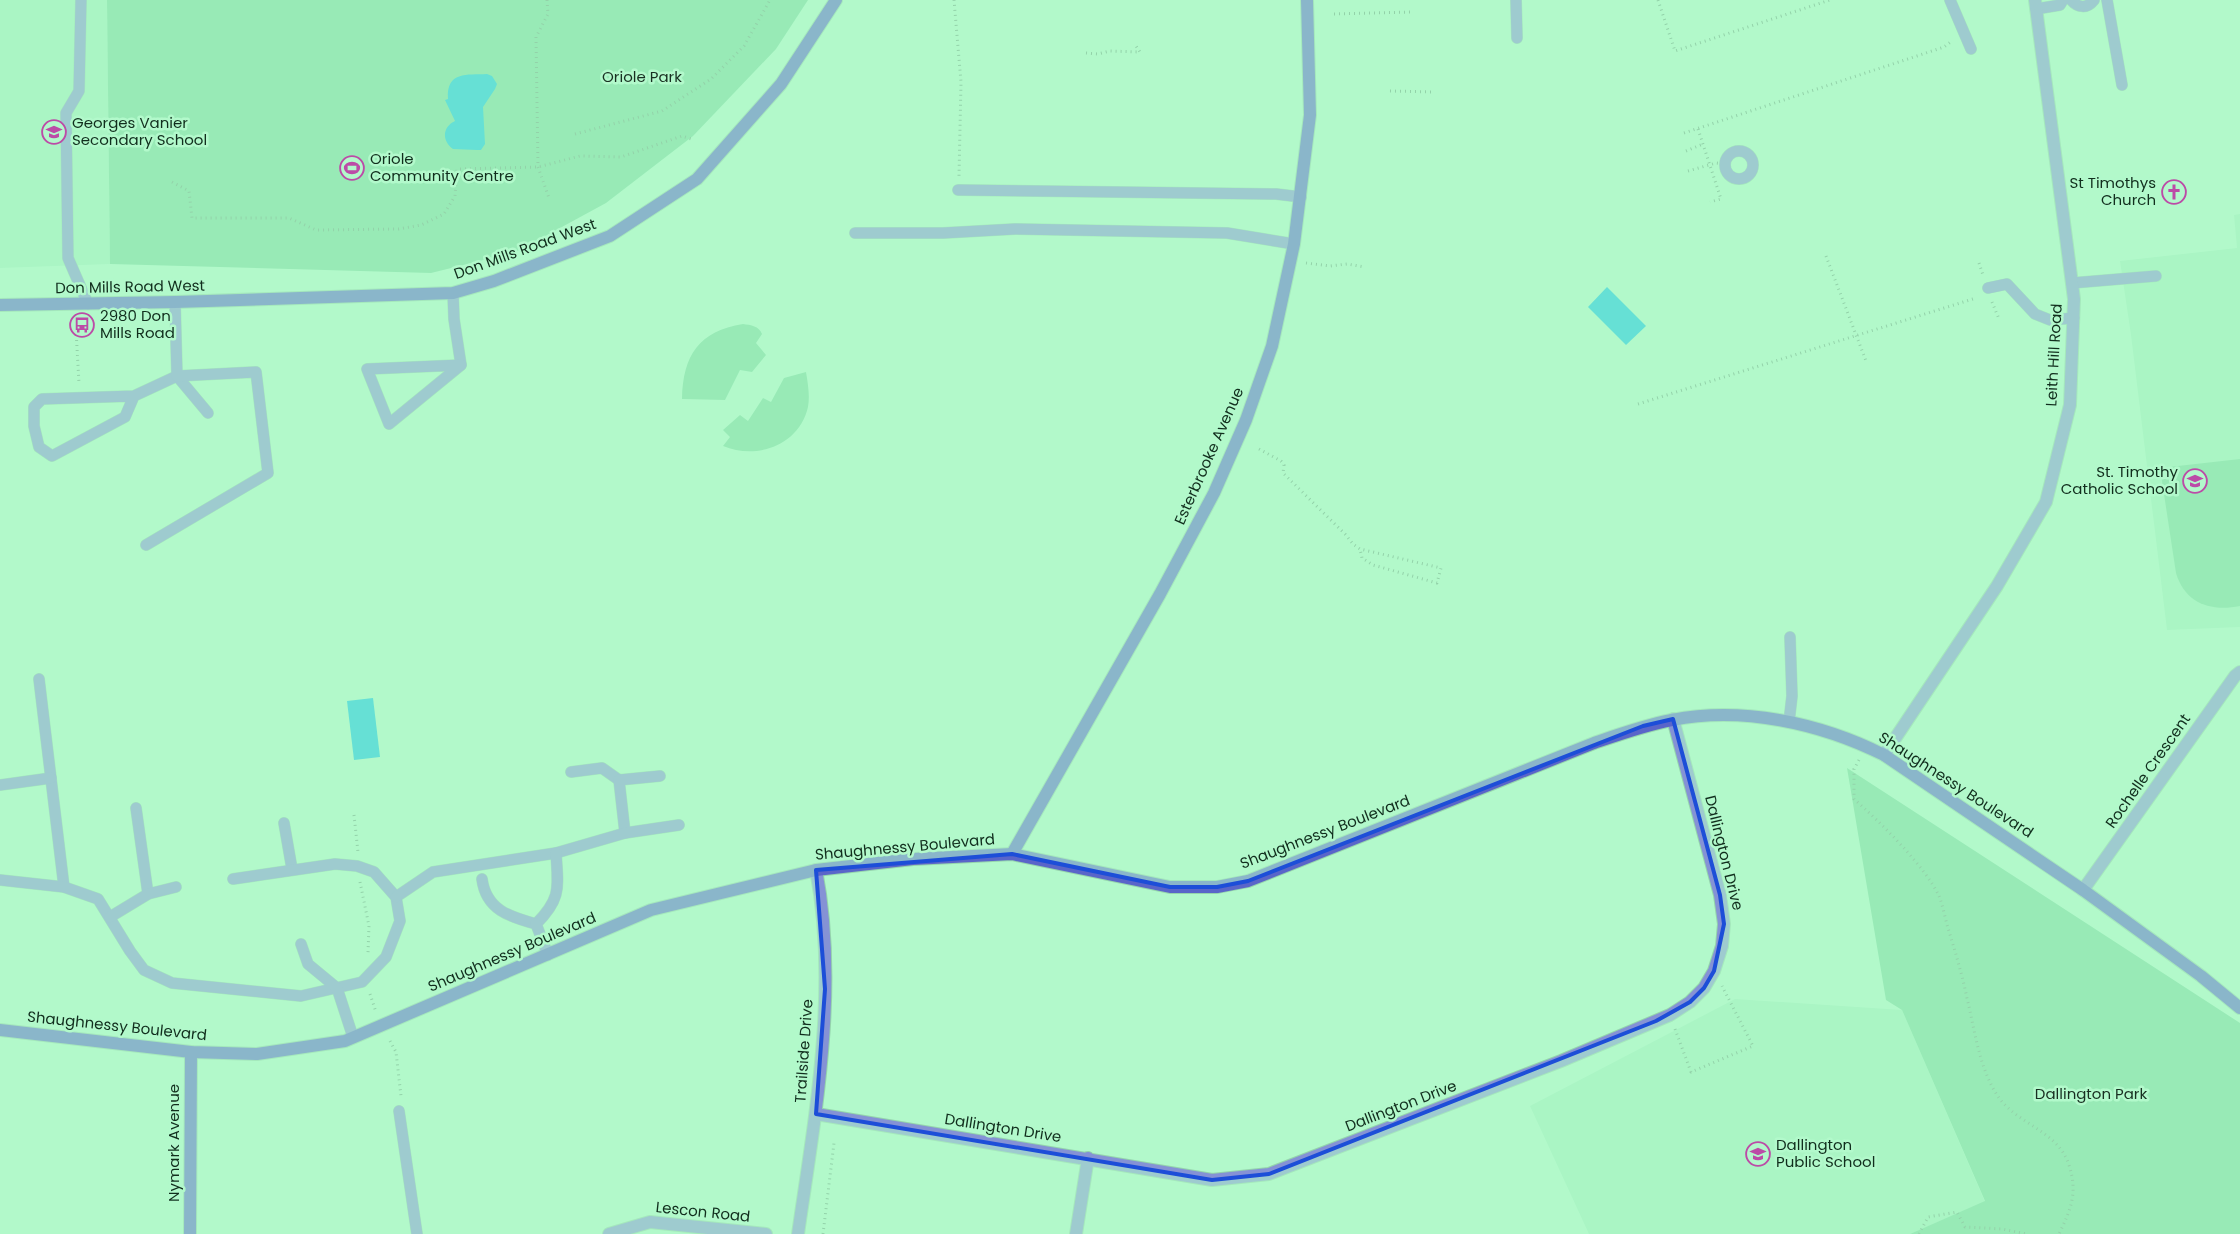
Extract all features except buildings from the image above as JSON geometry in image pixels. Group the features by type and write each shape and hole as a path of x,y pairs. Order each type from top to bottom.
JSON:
{"street":[{"name":"Don Mills Road West","path":"0,305 175,302 453,293 494,281 610,236 697,178 781,84 836,0"},
{"name":"Esterbrooke Avenue","path":"1012,854 1160,594 1214,493 1246,420 1272,346 1294,244 1310,115 1307,0"},
{"name":"Leith Hill Road","path":"1884,755 1997,586 2046,502 2070,405 2074,318 2072,283 2035,4"},
{"name":"Rochelle Crescent","path":"2083,890 2235,676 2240,672"},
{"name":"Shaughnessy Boulevard","path":"0,1030 190,1052 257,1054 345,1041 651,910 816,870 913,859 1012,854 1170,887 1217,886 1248,881 1594,743 1643,726 1709,715 1789,722 1822,730 1864,745 1884,755 2083,890 2239,1005"},
{"name":"Dallington Drive","path":"816,1114 1212,1180 1269,1174 1561,1061 1670,1015 1690,1002 1704,988 1714,971 1722,946 1724,924 1720,895 1673,720"},
{"name":"Trailside Drive","path":"798,1234 816,1114 825,990 820,894 816,870"},
{"name":"Nymark Avenue","path":"190,1052 190,1234"},
{"path":"1076,1234 1088,1158"},
{"name":"Lescon Road","path":"609,1234 650,1222 766,1234"}],"lane":[{"path":"81,0 79,91 66,113 68,258 88,304"},
{"path":"1516,0 1517,38"},
{"path":"1950,0 1971,50"},
{"path":"2035,4 2060,5 2063,0"},
{"path":"2071,0 2082,7 2094,0"},
{"path":"2107,0 2122,85"},
{"path":"958,190 1276,194 1301,197"},
{"path":"855,233 943,233 1015,229 1217,233 1267,238 1294,244"},
{"path":"2072,283 2156,276"},
{"path":"1984,292 2007,284 2035,314 2050,320 2074,318"},
{"path":"453,293 454,319 461,365"},
{"path":"175,302 177,376 208,413"},
{"path":"461,365 389,424 367,369 376,369 461,365"},
{"path":"134,396 125,417 52,456 39,447 34,426 34,407 42,399 134,396 177,376 256,372 268,473 146,545"},
{"path":"1789,722 1792,696 1790,637"},
{"path":"38,679 64,886"},
{"path":"572,772 602,768 619,780 660,776"},
{"path":"0,785 51,778"},
{"path":"619,780 625,833"},
{"path":"136,808 148,894"},
{"path":"284,823 292,869"},
{"path":"396,897 433,872 556,853 625,833 679,825"},
{"path":"536,924 550,910 559,890 556,853"},
{"path":"0,880 64,886 98,899 144,970 172,983 301,996 362,982 386,957 400,921 396,897 374,872 357,866 335,864 233,879"},
{"path":"482,879 484,892 495,907 518,919 536,924"},
{"path":"110,917 148,894 176,887"},
{"path":"536,924 548,955"},
{"path":"301,944 308,964 337,988 353,1038"},
{"path":"399,1111 417,1234"}],"path":[{"path":"547,0 548,14 536,37 538,167 549,198"},
{"path":"575,134 662,111 711,78 744,46 770,0"},
{"path":"954,0 961,82 958,190"},
{"path":"1658,0 1675,51 1830,0"},
{"path":"1334,14 1412,12"},
{"path":"1684,133 1944,47 1952,42 1952,38"},
{"path":"1086,53 1098,54 1110,51 1140,52 1136,46"},
{"path":"1390,91 1433,92"},
{"path":"1698,128 1721,199 1710,202"},
{"path":"172,182 189,191 192,218 288,218 316,230 399,229 421,224 444,214 455,196 457,169 538,167 580,156 620,157 682,136 694,140"},
{"path":"1686,151 1703,144"},
{"path":"1688,172 1710,164 1725,164"},
{"path":"1826,256 1866,361"},
{"path":"1290,261 1330,266 1347,264 1365,267"},
{"path":"1638,404 1984,292"},
{"path":"1259,449 1284,465 1283,473 1346,534 1353,544 1360,549 1441,568 1437,583 1373,565 1362,558 1360,549"},
{"path":"1860,758 1854,769 1854,799 1892,836 1925,874 1938,895 1963,980 1983,1066 1999,1098 2016,1115 2050,1137 2060,1148 2068,1163 2074,1196 2069,1214 2059,1234"},
{"path":"368,926 368,963"},
{"path":"1670,1015 1691,1072 1754,1046 1714,971"},
{"path":"369,993 378,1017"},
{"path":"390,1041 396,1052 402,1104 399,1111"},
{"path":"823,1234 834,1144"},
{"path":"1919,1234 1928,1217 1957,1212 1965,1227 2002,1228 2027,1234"}],"highlighted area":[{"path":"1673,719 1720,895 1724,924 1714,971 1704,988 1690,1002 1656,1021 1269,1174 1212,1180 816,1114 825,989 816,870 1012,854 1170,887 1217,887 1248,881 1643,726"}],"shaded area":[{"name":"Georges Vanier Secondary School","path":"0,0 107,0 110,264 0,268"},
{"name":"St. Timothy Catholic School","path":"2240,214 2240,627 2167,630 2131,335 2120,261 2237,248 2234,215"},
{"name":"Dallington Public School","path":"1735,999 1902,1010 1985,1202 1910,1234 1589,1234 1530,1106"}],"green space":[{"name":"Oriole Community Centre","path":"107,0 808,0 776,49 693,136 606,203 516,252 431,273 110,264"},
{"path":"743,324 754,326 761,331 762,334 756,343 766,355 752,372 740,370 725,400 682,399 686,370 696,348 715,332"},
{"path":"806,372 809,394 808,407 796,432 786,440 762,450 736,450 723,446 730,437 723,430 740,415 748,421 763,398 771,402 784,378"},
{"path":"2240,459 2240,606 2219,608 2200,603 2192,598 2180,583 2176,573 2160,468"},
{"name":"Dallington Park","path":"1847,768 2240,1023 2240,1234 1910,1234 1985,1201 1902,1010 1886,1000"}],"water":[{"path":"487,74 492,76 497,84 483,107 485,144 481,150 453,149 445,138 446,130 455,121 445,100 448,99 450,83 459,76"},
{"path":"1607,287 1646,326 1626,345 1588,307"},
{"path":"373,698 380,757 354,760 347,701"}],"place":[{"name":"Georges Vanier Secondary School","path":"54,132"},
{"name":"Oriole Community Centre","path":"352,168"},
{"name":"St Timothys Church","path":"2174,192"},
{"name":"2980 Don Mills Road","path":"82,325"},
{"name":"St. Timothy Catholic School","path":"2195,481"},
{"name":"Dallington Public School","path":"1758,1154"}],"park label":[{"name":"Oriole Park","path":"642,77"}]}
